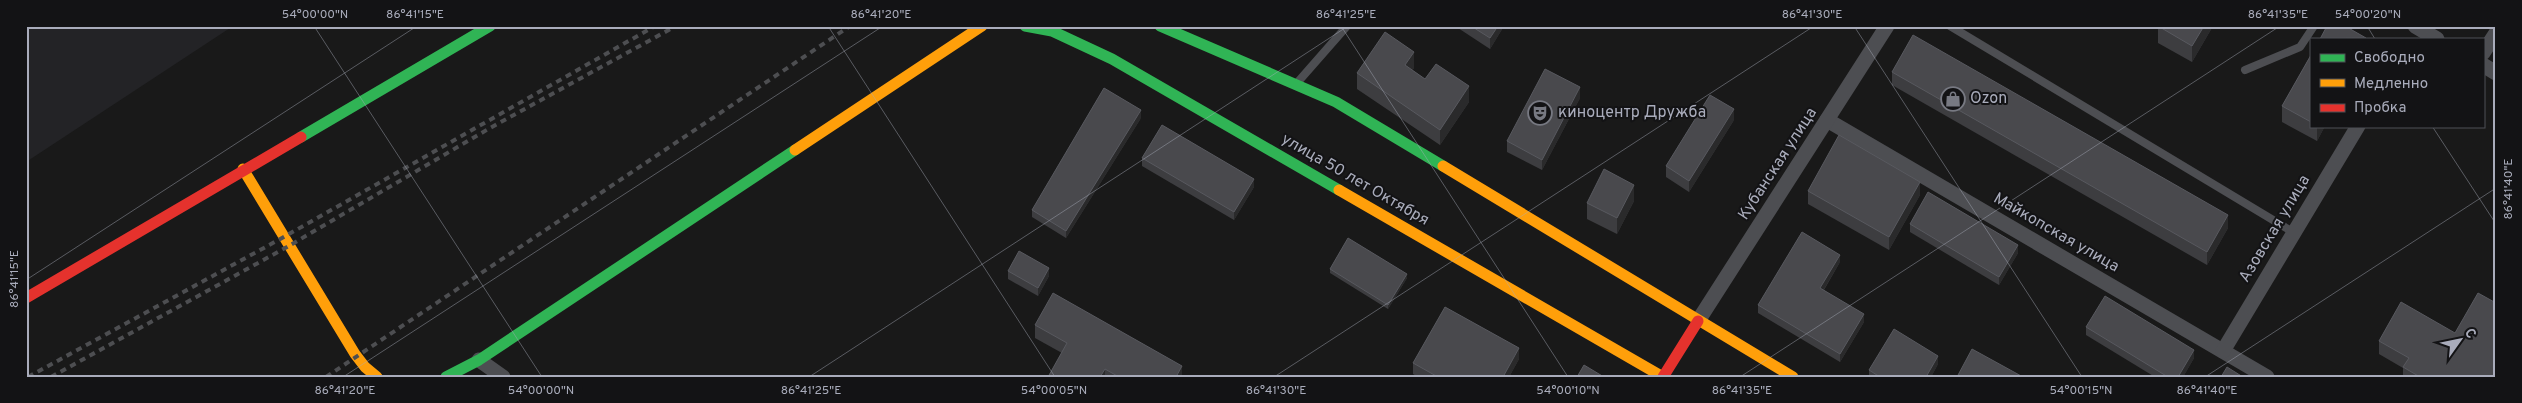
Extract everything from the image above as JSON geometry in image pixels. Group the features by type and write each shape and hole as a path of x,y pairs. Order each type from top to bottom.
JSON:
{"street":[{"path":"26,298 243,169 490,26"},
{"path":"446,377 479,360 982,26"},
{"name":"улица 50 лет Октября","path":"1025,26 1052,31 1112,59 1663,377"},
{"path":"1160,26 1297,83 1336,102 1793,377"},
{"name":"Кубанская улица","path":"1698,321 1887,26"},
{"path":"2415,31 2434,38"},
{"path":"2484,51 2496,33"},
{"path":"2484,66 2496,73"},
{"name":"Майкопская улица","path":"1827,120 2267,377"},
{"name":"Азовская улица","path":"2223,351 2357,128"},
{"path":"243,169 282,238 371,376"},
{"path":"1663,377 1698,321"},
{"path":"479,360 503,377"}],"lane":[{"path":"1297,83 1347,26"},
{"path":"1950,26 2293,232"},
{"path":"2245,70 2300,47 2314,26"}],"shaded area":[{"path":"26,26 233,26 26,162"}],"building":[{"path":"1471,26 1498,26 1490,38"},
{"path":"2158,26 2204,26 2192,46"},
{"path":"2327,26 2345,26 2366,38 2321,38"},
{"path":"1385,32 1414,52 1405,65 1425,79 1436,64 1469,86 1440,130 1357,73"},
{"path":"1913,35 2228,215 2207,252 1892,72"},
{"path":"2310,57 2310,121 2282,106"},
{"path":"1545,69 1580,87 1542,160 1507,141"},
{"path":"1104,88 1141,110 1066,231 1032,210"},
{"path":"1710,95 1734,109 1689,181 1666,166"},
{"path":"1162,125 1254,179 1234,212 1142,158"},
{"path":"1839,135 1920,182 1889,237 1808,191"},
{"path":"1604,169 1634,185 1617,218 1587,203"},
{"path":"1928,192 2018,245 1999,277 1910,224"},
{"path":"1802,232 1840,255 1820,288 1864,314 1840,354 1758,305"},
{"path":"1348,238 1407,274 1388,305 1330,269"},
{"path":"1019,251 1049,268 1038,288 1008,271"},
{"path":"1053,293 1182,366 1176,377 1119,377 1105,369 1100,377 1048,377 1067,343 1035,325"},
{"path":"2478,293 2496,303 2496,377 2420,377 2403,367 2409,358 2379,341 2401,302 2455,333"},
{"path":"2105,296 2194,350 2178,377 2168,377 2086,327"},
{"path":"1445,307 1519,348 1503,377 1438,377 1413,363"},
{"path":"1894,329 1938,356 1926,377 1880,377 1869,370"},
{"path":"1972,349 2023,377 1957,377"},
{"path":"1584,365 1604,377 1577,377"},
{"path":"2227,367 2243,377 2221,377"}],"railway":[{"path":"28,377 282,238 655,26"},
{"path":"51,377 287,247 490,128 676,26"},
{"path":"326,377 850,26"}],"traffic: fast":[{"path":"301,137 490,26"},
{"path":"1025,26 1052,31 1112,59 1339,190"},
{"path":"1160,26 1336,102 1443,166"},
{"path":"446,377 479,360 795,150"}],"traffic: slow":[{"path":"795,150 982,26"},
{"path":"1443,166 1793,377"},
{"path":"243,169 355,354 365,367 377,377"},
{"path":"1339,190 1663,377"}],"traffic: jam":[{"path":"26,298 301,137"},
{"path":"1663,377 1698,321"}],"place":[{"name":"Ozon","path":"1953,99"},
{"name":"киноцентр Дружба","path":"1540,113"}]}
